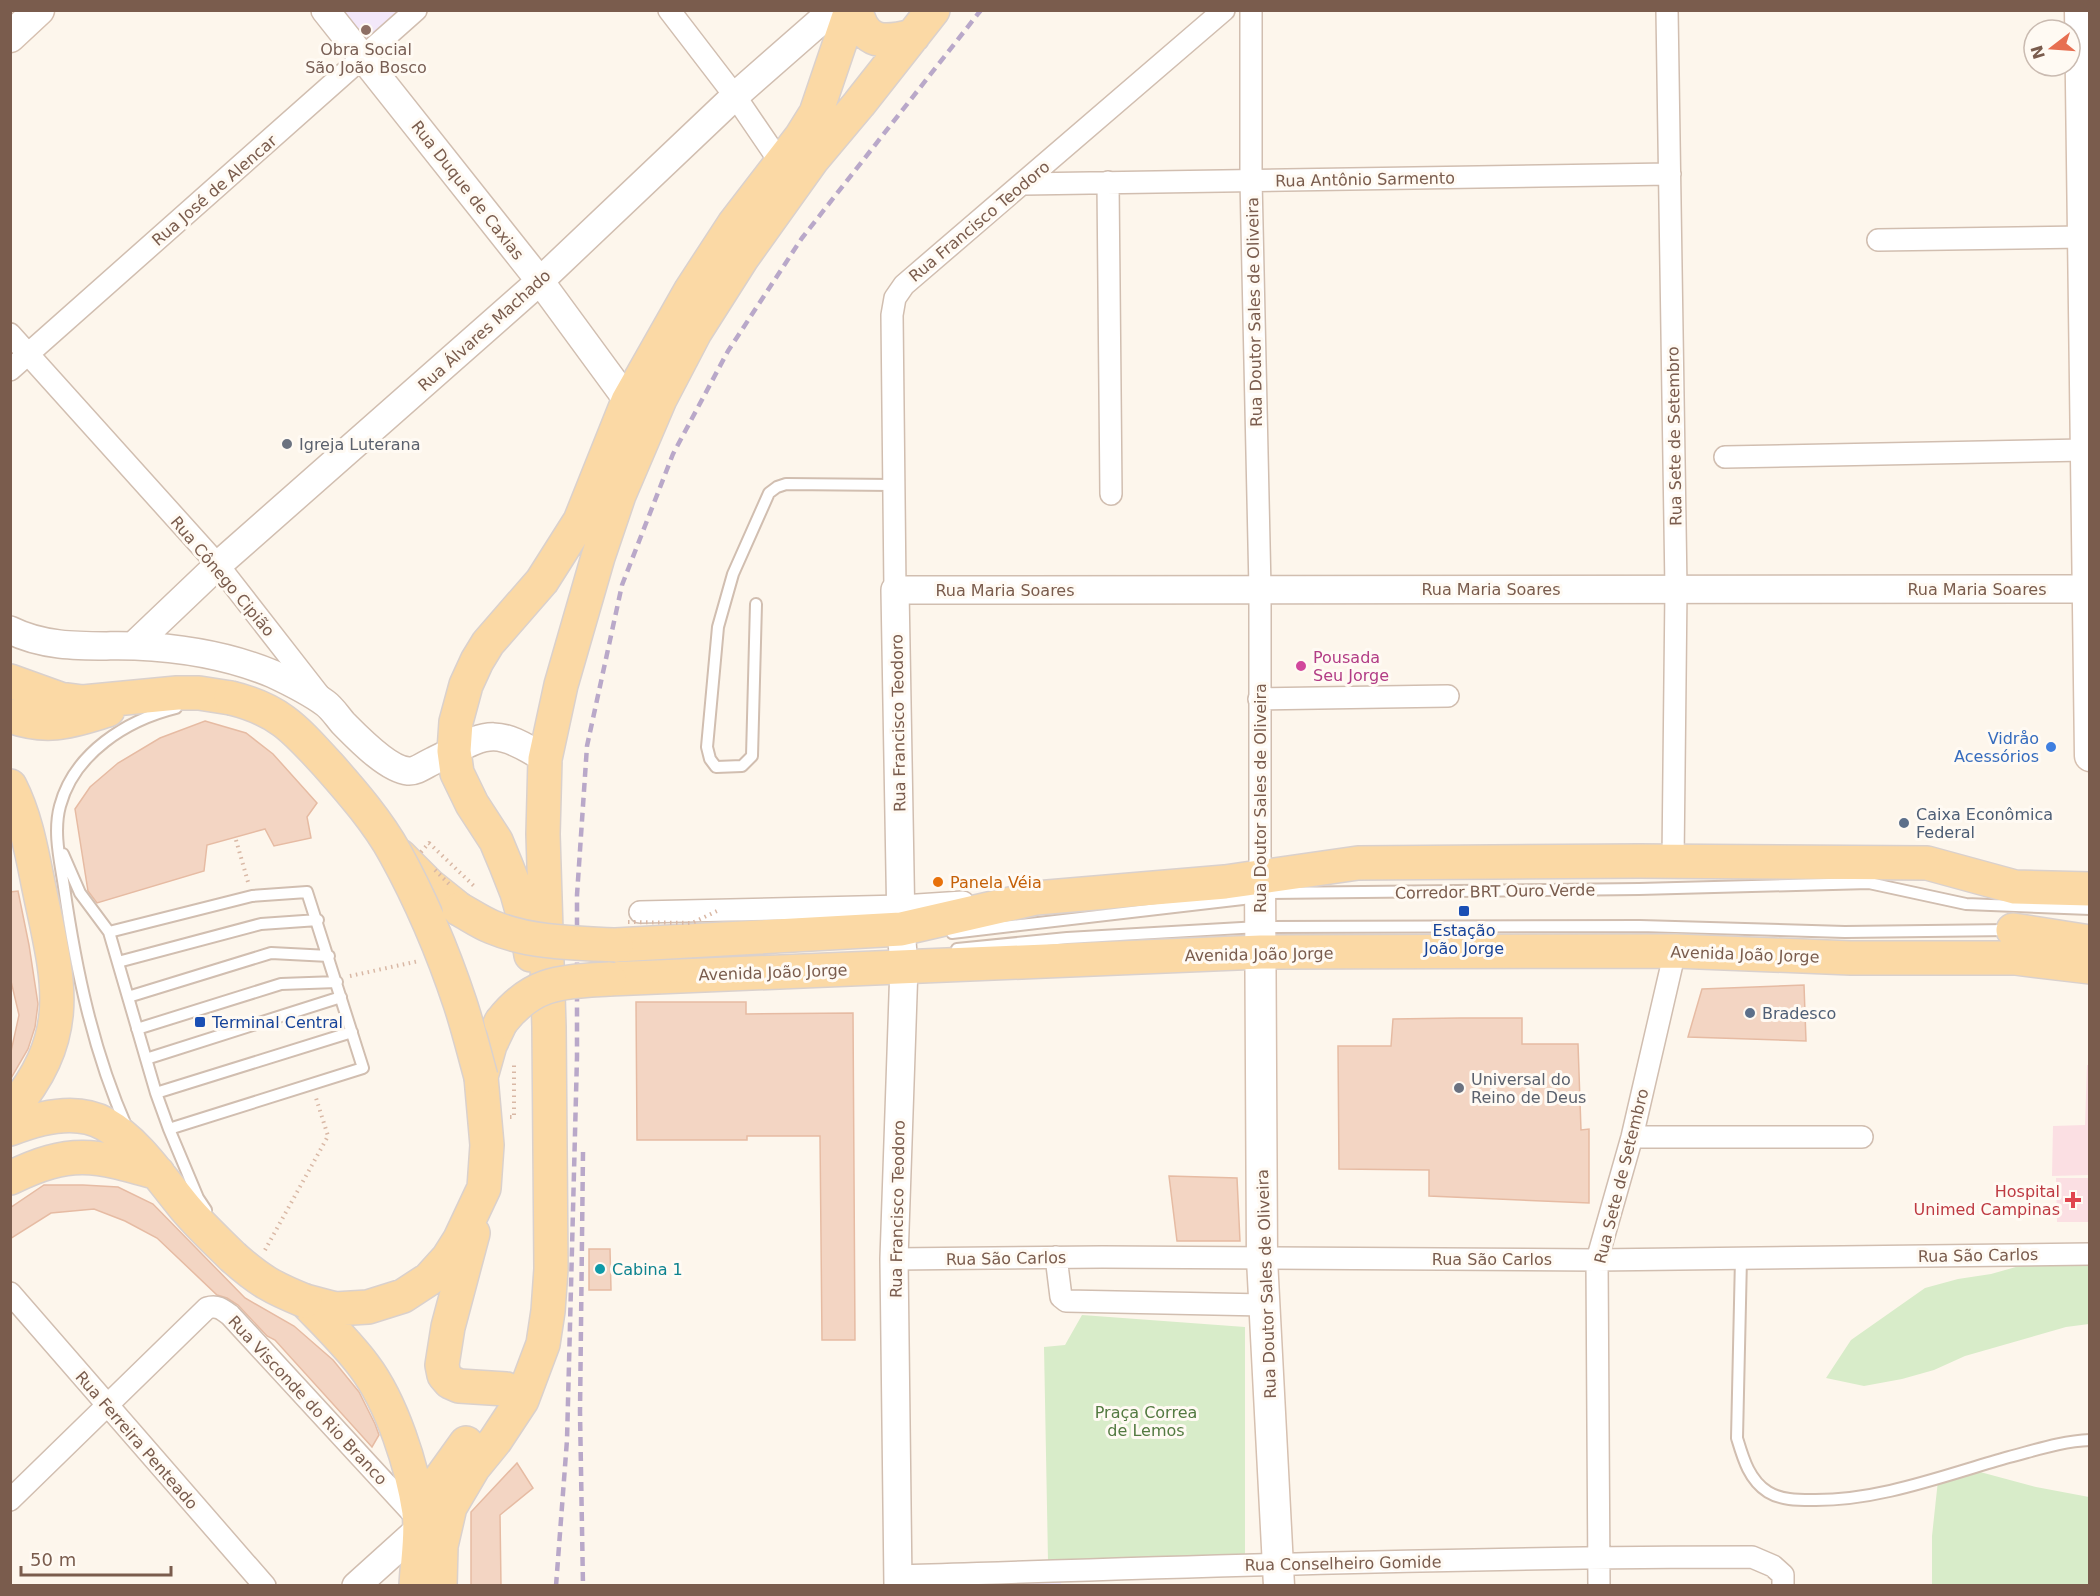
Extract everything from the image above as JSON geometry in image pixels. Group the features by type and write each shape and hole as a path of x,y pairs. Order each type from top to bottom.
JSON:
{"main road":[{"path":"10,37 39,10"},
{"path":"419,1521 433,1489 506,1389 521,1348 527,1316 530,1273 531,957 526,925 517,893 496,841 472,804 457,773 454,751 456,722 466,685 488,643 542,581 580,521 628,401 691,290 734,224 816,113 851,10"},
{"path":"856,10 862,27 875,39 895,40 914,36"},
{"path":"440,1586 441,1546 450,1507 473,1468 495,1441 522,1400 543,1344 548,1311 551,1257 549,1027 543,822 545,759 561,685 598,557 619,495 660,399 695,332 742,258 813,160 933,10"},
{"path":"2080,10 2087,357 2085,450 2090,756"},
{"path":"10,681 60,699 83,702 199,693 254,704 276,714 304,738 407,853 429,885 459,909 491,927 529,938 568,943 626,926 919,926 1036,898 1247,888 1358,863 1673,861 1927,863 2015,887 2090,889"},
{"path":"10,716 37,723 63,723 159,696"},
{"path":"10,1113 42,1069 52,1041 58,993 29,841 12,788"},
{"path":"407,853 424,913 460,1003 481,1077 487,1145 484,1188 448,1327 442,1365 444,1375 450,1382 466,1388 506,1389"},
{"path":"1869,883 1927,863"},
{"name":"Rua Doutor Sales de Oliveira","path":"1247,888 1261,919 1262,1259 1279,1575"},
{"path":"2013,930 2084,935"},
{"name":"Avenida João Jorge","path":"481,1077 490,1045 501,1022 513,1007 524,997 546,986 563,982 1260,940 1851,958 2015,958 2090,967"},
{"path":"10,1129 31,1121 53,1117 82,1117 104,1123 148,1162 184,1206 253,1275 270,1287 305,1301 335,1309 368,1307 403,1296 429,1279 448,1258 460,1239 484,1188"},
{"path":"10,1179 38,1165 72,1157 148,1162"},
{"path":"305,1301 365,1367 384,1399 408,1464 419,1521 416,1586"}],"street":[{"name":"Rua Duque de Caxias","path":"326,10 540,281 628,401"},
{"name":"Rua José de Alencar","path":"10,370 416,10"},
{"path":"669,10 735,96 780,162"},
{"name":"Rua Álvares Machado","path":"133,646 218,565 540,281 735,96 832,10"},
{"name":"Rua Francisco Teodoro","path":"898,1581 894,1259 914,961 919,926 895,590 892,315 895,298 904,285 1224,10"},
{"name":"Rua Doutor Sales de Oliveira","path":"1247,888 1259,699 1260,589 1251,180 1251,10"},
{"name":"Rua Sete de Setembro","path":"1667,10 1676,589 1673,861"},
{"name":"Rua Antônio Sarmento","path":"1024,184 1670,174"},
{"path":"1108,182 1111,494"},
{"path":"1878,240 2083,237"},
{"name":"Rua Cônego Cipião","path":"10,334 218,565 326,703 373,751 401,769 413,770 480,738 495,736 508,738 545,759"},
{"path":"1725,457 2085,450"},
{"name":"Rua Maria Soares","path":"895,590 2087,589"},
{"path":"10,630 27,638 73,646 133,646 202,653 274,675 326,703"},
{"path":"1259,699 1448,696"},
{"path":"626,926 717,911 919,926"},
{"name":"Rua Sete de Setembro","path":"1599,1586 1597,1260 1632,1137 1675,951"},
{"path":"1632,1137 1862,1137"},
{"name":"Rua São Carlos","path":"894,1259 1056,1257 1597,1260 2090,1254"},
{"path":"1056,1257 1061,1297 1066,1301 1264,1305"},
{"name":"Rua Ferreira Penteado","path":"10,1293 265,1586"},
{"name":"Rua Visconde do Rio Branco","path":"10,1500 207,1308 220,1308 238,1323 419,1521"},
{"path":"356,1586 419,1521"},
{"name":"Rua Conselheiro Gomide","path":"898,1581 1279,1575 1599,1557 1752,1557 1773,1566 1783,1580"}],"lane":[{"path":"756,604 752,756 742,766 716,766 710,759 707,747 718,627 733,574 769,493 786,484 893,484"},
{"path":"148,1162 109,1083 92,1032 78,969 57,841 60,805 69,782 82,763 112,736 139,721 166,710 229,698"},
{"path":"57,841 80,893 109,932 156,1093 169,1129 198,1198 233,1257"},
{"name":"Corredor BRT Ouro Verde","path":"919,926 1247,888 1639,889 1869,883 1966,904 2090,909"},
{"path":"109,932 252,896 308,892 329,956 363,1068 169,1129"},
{"path":"118,962 261,924 318,920"},
{"name":"Corredor BRT Ouro Verde","path":"944,950 1067,938 1260,940 1640,926 1845,932 2013,930"},
{"path":"128,997 271,953 329,956"},
{"path":"137,1029 281,984 336,981"},
{"path":"146,1059 341,997"},
{"path":"156,1093 352,1032"},
{"path":"1741,1258 1737,1438 1744,1462 1755,1482 1769,1493 1789,1500 1828,1500 1873,1495 2049,1446 2090,1440"}],"path":[{"path":"236,840 246,873"},
{"path":"407,853 429,843 477,889"},
{"path":"427,862 451,886"},
{"path":"626,926 692,922 717,911"},
{"path":"336,981 392,968"},
{"path":"265,1251 328,1136"}],"shaded area":[{"name":"Obra Social São João Bosco","path":"332,11 407,11 363,49"},
{"path":"2087,1065 2090,1065 2089,1175 2052,1176 2053,1126 2085,1125"},
{"name":"Hospital Unimed Campinas","path":"2056,1178 2089,1178 2089,1222 2057,1222"},
{"path":"1061,1579 1061,1586 930,1586 930,1583"}],"green space":[{"path":"2089,1255 2089,1324 2066,1327 1965,1356 1934,1370 1902,1379 1864,1386 1826,1378 1851,1340 1925,1288 2023,1265"},
{"name":"Praça Correa de Lemos","path":"1082,1315 1245,1327 1245,1557 1048,1561 1044,1347 1065,1345"},
{"path":"1969,1469 2036,1487 2089,1497 2089,1585 1932,1586 1932,1536 1939,1471"}],"building":[{"path":"205,721 246,733 273,754 317,803 307,817 311,838 274,846 265,829 207,845 204,871 97,903 88,891 75,809 90,787 118,763 160,738"},
{"path":"18,891 38,1004 35,1027 28,1049 10,1080 10,1056 19,1015 10,977 10,892"},
{"name":"Bradesco","path":"1804,985 1806,1041 1688,1037 1702,989"},
{"path":"636,1002 746,1002 746,1014 853,1013 855,1340 822,1340 820,1136 747,1136 747,1140 637,1140"},
{"name":"Universal do Reino de Deus","path":"1522,1018 1522,1044 1578,1044 1581,1130 1589,1129 1589,1203 1429,1196 1429,1170 1339,1169 1338,1046 1391,1046 1393,1019"},
{"path":"1169,1176 1237,1178 1240,1241 1177,1241"},
{"path":"44,1185 118,1187 153,1204 245,1298 294,1326 333,1360 359,1392 375,1424 379,1435 372,1447 275,1340 267,1336 238,1305 217,1295 157,1238 125,1221 94,1209 51,1213 10,1239 10,1208"},
{"name":"Cabina 1","path":"589,1249 610,1249 611,1290 589,1290"},
{"path":"517,1463 533,1488 500,1515 501,1586 471,1586 471,1512"}],"railway":[{"path":"556,1586 567,1440 577,1057 577,895 587,746 622,585 673,454 728,351 802,238 981,10"},
{"path":"583,1152 580,1412 583,1586"}],"place":[{"name":"Obra Social São João Bosco","path":"366,30"},
{"name":"Igreja Luterana","path":"287,444"},
{"name":"Pousada Seu Jorge","path":"1301,666"},
{"name":"Vidråo Acessórios","path":"2051,747"},
{"name":"Caixa Econômica Federal","path":"1904,823"},
{"name":"Panela Véia","path":"938,882"},
{"name":"Estação João Jorge","path":"1464,911"},
{"name":"Bradesco","path":"1750,1013"},
{"name":"Terminal Central","path":"200,1022"},
{"name":"Universal do Reino de Deus","path":"1459,1088"},
{"name":"Hospital Unimed Campinas","path":"2073,1200"},
{"name":"Cabina 1","path":"600,1269"}]}
